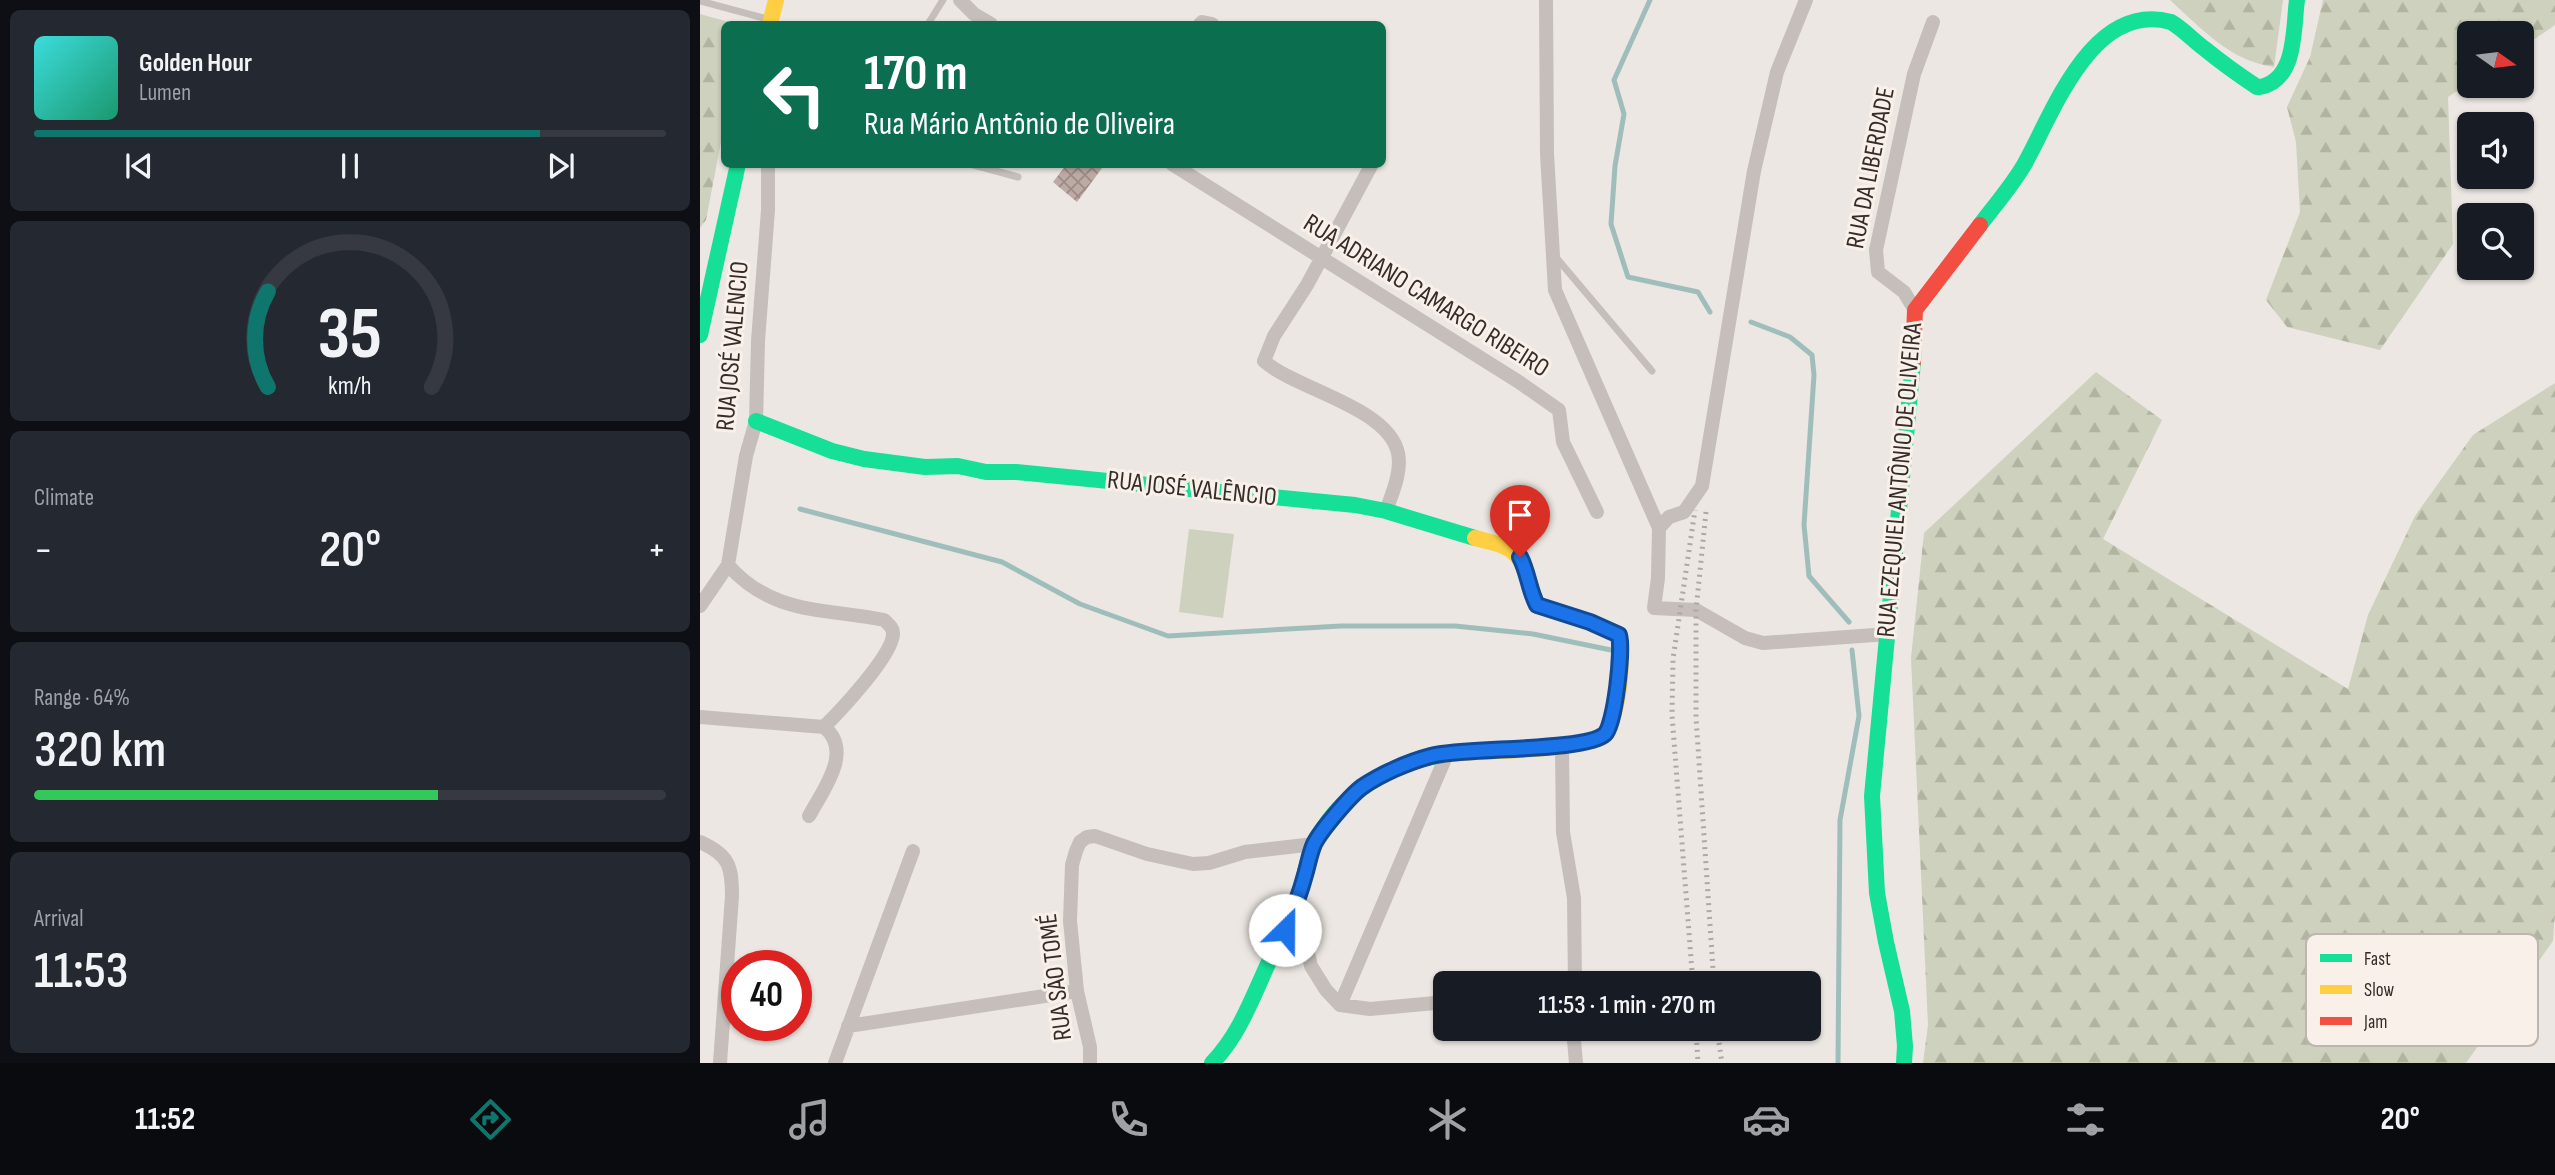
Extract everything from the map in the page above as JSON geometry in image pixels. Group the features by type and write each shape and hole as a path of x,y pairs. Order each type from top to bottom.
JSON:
{"street":[{"path":"771,21 776,0"},
{"path":"960,0 986,21"},
{"path":"1546,0 1546,154 1555,290 1659,528 1658,578 1654,608 1696,610 1751,642 1888,634"},
{"path":"1659,528 1669,517 1684,512 1702,486 1754,171 1777,72 1806,0"},
{"name":"RUA EZEQUIEL ANTÔNIO DE OLIVEIRA","path":"1904,1063 1903,1024 1882,926 1872,855 1872,796 1910,396 1915,310 2007,193 2071,71 2088,43 2105,27 2125,17 2146,15 2172,22 2221,62 2258,87 2281,79 2288,61 2297,0"},
{"name":"RUA DA LIBERDADE","path":"1915,310 1904,292 1878,272 1876,250 1914,74 1933,22"},
{"path":"700,335 737,168"},
{"name":"RUA JOSÉ VALENCIO","path":"700,606 728,565 747,456 756,421 768,168"},
{"name":"RUA ADRIANO CAMARGO RIBEIRO","path":"1178,168 1519,382 1559,410 1563,442 1597,512"},
{"path":"1370,168 1321,258 1274,336 1264,361 1276,371 1343,400 1386,433 1398,453 1396,481 1386,510"},
{"name":"RUA JOSÉ VALÊNCIO","path":"756,421 821,447 864,459 925,467 958,466 986,472 1016,472 1386,510 1508,548 1520,557 1526,568 1537,605 1590,622 1619,635 1621,643 1611,723 1606,734 1562,747"},
{"path":"728,565 740,579 796,608 884,620 891,626 894,632 888,651 824,727"},
{"path":"700,717 824,727 836,739 837,753 833,770 808,816"},
{"path":"1212,1063 1221,1055 1236,1032 1297,905 1314,844 1346,802 1362,787 1430,756 1523,747 1562,747 1563,832 1574,898 1575,971"},
{"path":"1340,1005 1447,754"},
{"name":"RUA SÃO TOMÉ","path":"1090,1063 1090,1047 1077,991 1070,921 1072,865 1080,842 1095,836 1118,842 1147,855 1193,864 1209,863 1244,852 1314,844"},
{"path":"700,842 717,850 731,868 732,896 720,1063"},
{"path":"835,1063 913,851"},
{"path":"1297,905 1311,966 1326,990 1340,1005 1370,1009 1433,1003"},
{"path":"848,1026 1077,991"},
{"path":"1574,1041 1576,1063"}],"lane":[{"path":"930,21 943,0"},
{"path":"700,2 767,21"},
{"path":"985,168 1018,177"},
{"path":"1554,254 1652,371"}],"green space":[{"path":"2170,0 2283,0 2274,67 2258,64 2230,51"},
{"path":"2323,0 2555,0 2555,25 2534,40 2534,21 2457,21 2457,91 2448,97 2453,244 2380,350 2287,327 2266,300 2300,212 2296,142 2287,107 2310,57"},
{"path":"700,14 725,21 721,21 721,142 706,220 700,228"},
{"path":"2096,372 2162,420 2103,539 2348,689 2368,615 2415,516 2473,435 2555,383 2553,941 2538,962 2538,934 2306,934 2306,1046 2478,1046 2466,1063 1923,1063 1928,1025 1911,658 1924,533"},
{"path":"1189,529 1234,534 1223,618 1179,612"}],"building":[{"path":"1064,168 1102,168 1077,202 1053,182"}],"waterway":[{"path":"1650,0 1614,80 1624,114 1615,166 1611,224 1628,277 1698,292 1710,312"},
{"path":"1751,322 1790,337 1812,355 1814,375 1804,525 1809,576 1849,622"},
{"path":"800,509 1002,562 1080,604 1168,636 1341,626 1455,626 1533,634 1611,650"},
{"path":"1838,1063 1840,820 1859,716 1852,650"}],"railway":[{"path":"1692,971 1672,715 1673,659 1695,510"},
{"path":"1706,512 1696,610 1696,717 1713,971"},
{"path":"1697,1041 1698,1063"},
{"path":"1719,1041 1722,1063"}],"traffic: fast":[{"path":"1980,225 2024,165 2078,67 2097,45 2118,28 2143,20 2171,22 2231,69 2260,87 2281,75 2287,64 2297,0"},
{"path":"700,335 737,168"},
{"path":"1904,1063 1902,1011 1877,893 1872,796 1913,362"},
{"path":"756,421 832,451 864,459 925,467 958,466 986,472 1016,472 1355,505 1386,511 1475,538"},
{"path":"1212,1063 1230,1041 1250,1005 1297,903 1310,854 1323,829 1335,813 1366,785 1403,765 1443,755"}],"traffic: slow":[{"path":"771,21 776,0"},
{"path":"1443,755 1548,748 1589,741 1606,734 1617,699 1621,659 1619,635 1590,622 1537,605 1524,567 1515,554 1501,545 1475,538"}],"traffic: jam":[{"path":"1913,362 1915,310 1980,225"}],"route":[{"path":"1285,930 1297,905 1314,844 1346,802 1362,787 1430,756 1503,748 1562,747 1606,734 1611,723 1616,686 1621,643 1619,635 1607,628 1537,605 1520,557"}]}
